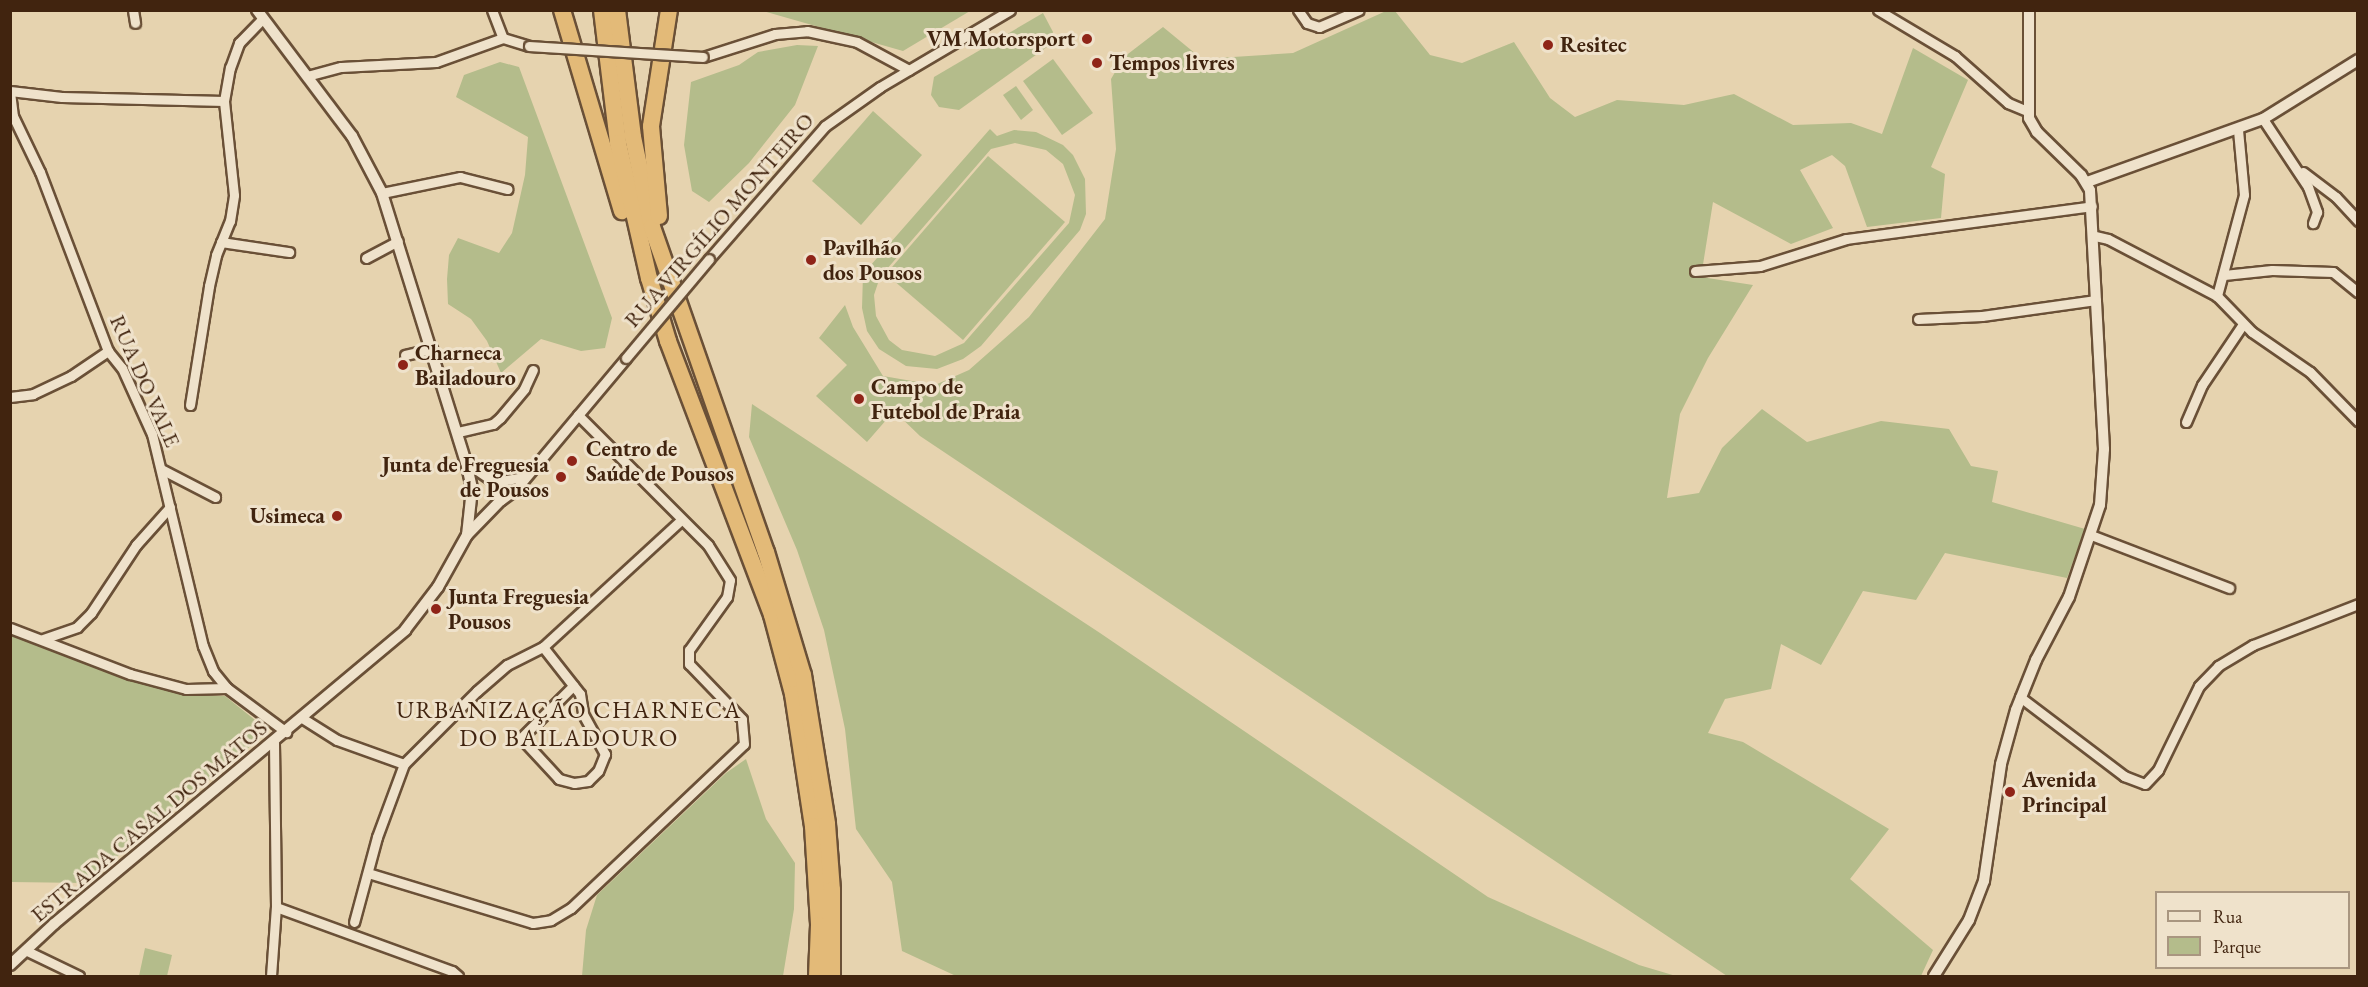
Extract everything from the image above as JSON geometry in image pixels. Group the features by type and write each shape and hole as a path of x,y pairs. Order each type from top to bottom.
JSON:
{"highway":[{"path":"562,10 639,264 649,278"},
{"path":"602,10 618,142 649,278 668,340 772,615 793,694 813,826 819,925 817,976"},
{"path":"617,10 634,147 652,227 766,552 803,675 827,824 832,890 832,976"},
{"path":"667,273 651,126 669,10"}],"street":[{"path":"133,10 135,23"},
{"path":"492,10 503,38"},
{"name":"RUA VIRGÍLIO MONTEIRO","path":"501,500 516,489 523,477 817,134 909,70 1010,10"},
{"path":"1298,10 1307,22 1319,27 1359,10"},
{"path":"1878,10 1955,56 2008,103 2027,111"},
{"path":"1934,976 1969,920 1984,881 2001,764 2020,697 2069,597 2100,505 2104,449 2092,206 2086,182 2037,132 2027,111 2029,10"},
{"path":"190,405 209,286 221,242 230,221 234,195 224,101 239,43 260,14 356,141 382,194 466,462 472,489 472,501 466,517 467,535"},
{"path":"307,76 341,67 436,62 503,38 529,46 703,57 775,34 807,31 857,42 909,70"},
{"path":"2086,182 2263,120 2358,60"},
{"path":"10,92 62,97 224,101"},
{"name":"RUA DO VALE","path":"10,92 13,116 40,172 108,351 122,368 152,434 203,646 213,671 227,688 286,732"},
{"path":"2263,120 2298,169 2316,207 2313,223"},
{"path":"2217,296 2244,195 2238,130"},
{"path":"2298,169 2336,197 2358,221"},
{"path":"382,194 460,177 507,189"},
{"path":"1695,271 1760,266 1846,239 2092,206"},
{"path":"2095,236 2108,239 2217,296 2243,324 2310,372 2358,421"},
{"path":"221,242 289,252"},
{"path":"366,258 398,242"},
{"path":"2224,275 2272,270 2333,272 2358,292"},
{"path":"1918,319 1982,316 2096,300"},
{"path":"2186,422 2202,385 2243,324"},
{"path":"405,355 432,349"},
{"path":"10,397 43,390 108,351"},
{"path":"458,432 493,424 524,389 533,370"},
{"path":"368,873 533,922 551,920 571,908 744,744 742,719 689,664 689,650 727,597 730,580 708,545 680,521 578,415"},
{"path":"466,462 501,489 501,500 467,535"},
{"path":"161,469 215,497"},
{"path":"472,489 491,481 507,483 523,477"},
{"path":"472,501 483,510 493,509"},
{"path":"43,639 77,627 91,613 136,545 170,507"},
{"path":"354,922 404,764 507,665 543,646 680,521"},
{"name":"ESTRADA CASAL DOS MATOS","path":"10,965 405,630 438,587 467,535"},
{"path":"2091,535 2229,588"},
{"path":"2020,697 2124,776 2145,784 2158,770 2199,686 2218,666 2253,645 2358,604"},
{"path":"10,628 152,680 186,689 227,688"},
{"path":"543,646 580,694 583,714 605,754 598,771 588,781 574,783 559,779 521,738 573,686"},
{"path":"302,718 337,740 404,764"},
{"path":"272,976 276,907 274,742"},
{"path":"276,907 452,970 458,976"},
{"path":"25,950 79,976"}],"green space":[{"path":"763,11 970,11 903,51"},
{"path":"1386,11 1395,11 1430,55 1462,63 1514,42 1550,98 1575,117 1617,100 1684,105 1734,94 1793,125 1851,123 1882,134 1913,48 1968,80 1931,167 1945,174 1941,218 1867,227 1845,166 1832,155 1800,170 1833,228 1791,244 1713,202 1701,277 1753,285 1708,358 1680,414 1667,498 1699,493 1722,448 1762,409 1807,442 1881,421 1949,429 1971,466 1998,471 1992,502 2085,529 2067,578 1945,553 1916,600 1863,591 1821,665 1781,644 1771,689 1725,699 1708,733 1743,742 1889,829 1850,879 1933,950 1921,976 1727,976 920,436 894,411 867,442 816,396 847,365 819,338 845,305 853,327 883,376 935,385 969,370 1029,317 1105,219 1116,149 1111,79 1124,57 1163,27 1202,59 1293,53"},
{"path":"1043,13 1053,32 1047,47 959,110 939,107 931,95 934,77"},
{"path":"797,45 818,46 795,105 749,163 709,202 692,191 684,145 691,82 739,65 758,52"},
{"path":"1053,59 1093,113 1062,135 1023,81"},
{"path":"500,62 519,67 612,318 605,348 581,351 541,339 501,373 487,341 471,319 448,304 447,279 449,255 458,238 499,253 512,233 525,175 528,137 456,97 464,75"},
{"path":"1016,86 1033,110 1021,120 1003,95"},
{"path":"873,111 922,155 861,225 812,181"},
{"path":"990,129 997,136 1014,130 1036,132 1063,145 1073,155 1085,179 1086,214 1080,230 981,346 963,359 937,369 906,366 879,349 867,331 862,308 863,274","holes":["1015,143 1046,150 1063,164 1075,195 1069,223 964,343 935,356 902,350 889,340 876,316 874,295 880,277 991,149"]},
{"path":"988,156 1065,222 963,340 886,274"},
{"path":"752,404 1100,633 1488,897 1639,965 1676,976 956,976 902,951 892,882 856,829 845,729 824,630 797,550 749,437"},
{"path":"11,635 148,684 189,695 225,696 269,731 85,883 11,882"},
{"path":"746,759 766,819 795,863 794,909 783,976 582,976 586,930 597,895 726,773"},
{"path":"145,948 172,955 167,976 139,976"}],"place":[{"name":"VM Motorsport","path":"1087,39"},
{"name":"Resitec","path":"1548,45"},
{"name":"Tempos livres","path":"1097,63"},
{"name":"Pavilhão dos Pousos","path":"811,260"},
{"name":"Charneca Bailadouro","path":"403,365"},
{"name":"Campo de Futebol de Praia","path":"859,399"},
{"name":"Centro de Saúde de Pousos","path":"572,461"},
{"name":"Junta de Freguesia de Pousos","path":"561,477"},
{"name":"Usimeca","path":"337,516"},
{"name":"Junta Freguesia Pousos","path":"436,609"},
{"name":"Avenida Principal","path":"2010,792"}],"district":[{"name":"URBANIZAÇÃO CHARNECA DO BAILADOURO","path":"569,724"}]}
